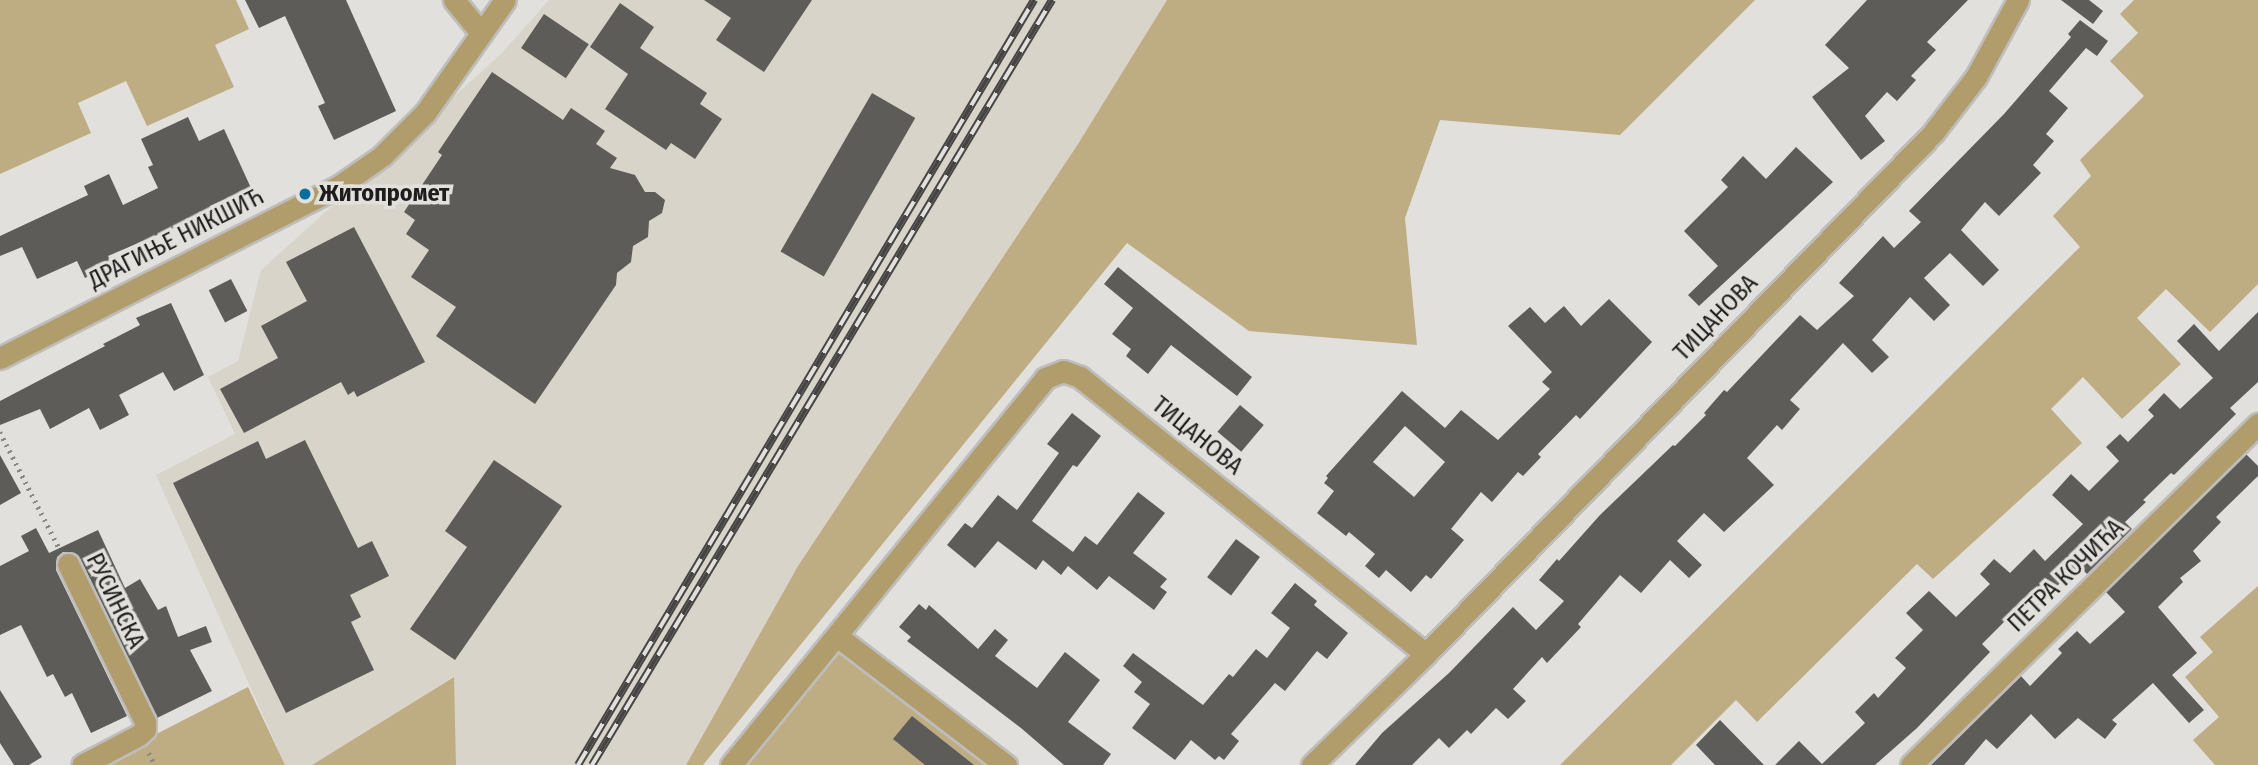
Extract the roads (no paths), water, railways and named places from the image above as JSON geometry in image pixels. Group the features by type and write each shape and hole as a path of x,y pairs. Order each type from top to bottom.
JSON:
{"street":[{"path":"454,0 481,33"},
{"name":"ДРАГИЊЕ НИКШИЋ","path":"0,358 339,186 382,156 425,113 505,0"},
{"name":"ТИЦАНОВА","path":"1312,765 1426,654 1933,133 1976,77 2018,0"},
{"name":"ТИЦАНОВА","path":"837,636 1045,378 1063,371 1080,377 1426,654"},
{"name":"ПЕТРА КОЧИЋА","path":"1911,765 2258,425"},
{"name":"РУСИНСКА","path":"68,564 145,722 145,729 139,735 82,765"},
{"path":"731,765 837,636 1006,765"}],"railway":[{"path":"578,765 1034,0"},
{"path":"592,765 1052,0"}],"place":[{"name":"Житопромет","path":"305,194"}]}
